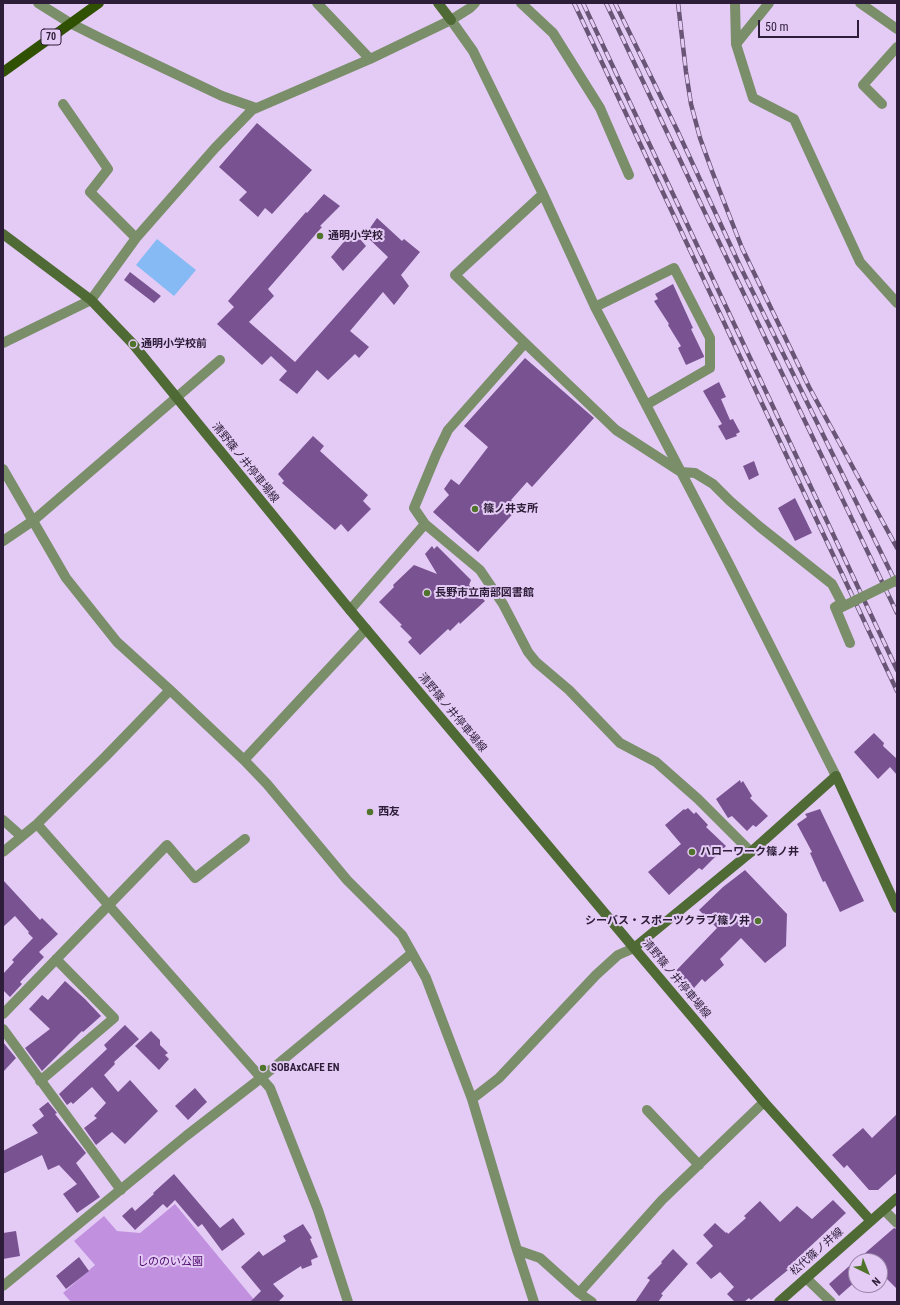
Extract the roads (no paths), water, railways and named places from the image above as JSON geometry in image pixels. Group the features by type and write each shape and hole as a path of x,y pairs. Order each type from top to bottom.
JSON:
{"main road":[{"name":"70","path":"3,72 99,3"},
{"path":"438,3 451,20"},
{"name":"清野篠ノ井停車場線","path":"3,234 91,300 133,344 350,610 634,948 764,1102 871,1221"},
{"path":"634,948 751,852 836,776 897,908"},
{"name":"松代篠ノ井線","path":"779,1302 897,1198"}],"street":[{"path":"38,3 70,23 222,96 256,108"},
{"path":"317,3 370,59"},
{"path":"3,343 91,300 136,238 215,148 252,110 370,59 451,20 470,8 474,3"},
{"path":"520,3 553,33 600,108 629,175"},
{"path":"735,3 736,44 753,98 794,119 860,262 897,303"},
{"path":"736,44 769,3"},
{"path":"860,3 897,29"},
{"path":"451,20 473,51 543,194 595,307 836,776"},
{"path":"882,104 863,85 897,47"},
{"path":"63,104 108,169 90,192 136,238"},
{"path":"543,194 455,275 616,430 681,472 695,473 713,484 760,527 832,584 842,603 835,607 850,643"},
{"path":"595,307 674,268 710,338 710,368 646,405"},
{"path":"525,343 448,430 414,508 425,524 480,570 503,604 528,652 536,662 569,690 620,743 656,762 698,799 751,852"},
{"path":"3,541 34,520 177,399 220,360"},
{"path":"3,469 34,520 66,578 117,642 170,690 268,784 346,880 402,935 426,978 472,1099 534,1302"},
{"path":"350,610 425,524"},
{"path":"840,608 897,580"},
{"path":"244,760 366,629"},
{"path":"3,852 37,824 170,690"},
{"path":"3,820 21,836"},
{"path":"37,824 270,1088 318,1210 348,1302"},
{"path":"3,1014 167,845 195,878 245,839"},
{"path":"472,1099 499,1078 596,975 618,956 634,948"},
{"path":"3,1286 186,1136 261,1078 412,953"},
{"path":"40,1081 114,1018 56,959"},
{"path":"3,1029 121,1190"},
{"path":"579,1293 662,1200 764,1102"},
{"path":"647,1110 699,1165"},
{"path":"884,1210 897,1223"},
{"path":"517,1250 540,1258 579,1293 592,1302"},
{"path":"806,1278 831,1302"}],"water":[{"path":"157,239 196,270 174,296 136,265"}],"railway":[{"path":"574,3 897,691"},
{"path":"583,3 897,670"},
{"path":"606,3 897,613"},
{"path":"615,3 678,132 740,266 897,585"},
{"path":"678,3 691,104 700,138 742,248 809,387 897,548"}],"place":[{"name":"通明小学校","path":"320,236"},
{"name":"通明小学校前","path":"133,344"},
{"name":"篠ノ井支所","path":"475,509"},
{"name":"長野市立南部図書館","path":"427,593"},
{"name":"西友","path":"370,812"},
{"name":"ハローワーク篠ノ井","path":"692,852"},
{"name":"シーバス・スポーツクラブ篠ノ井","path":"758,921"},
{"name":"SOBAxCAFE EN","path":"263,1068"}],"park label":[{"name":"しののい公園","path":"170,1262"}]}
